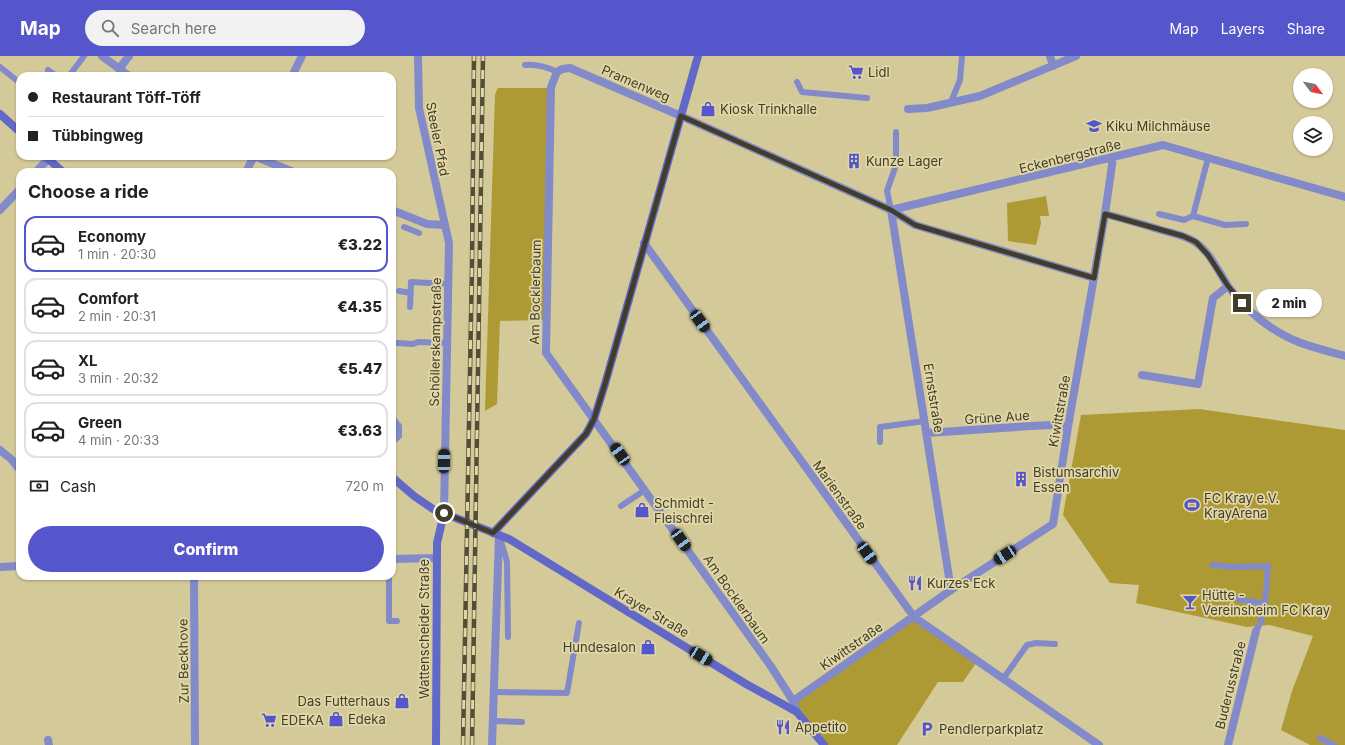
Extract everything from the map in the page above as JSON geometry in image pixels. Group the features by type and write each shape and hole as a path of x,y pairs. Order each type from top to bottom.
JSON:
{"main road":[{"path":"496,534 586,434 594,419 681,116 695,58"},
{"path":"0,114 16,128"},
{"path":"50,160 59,168"},
{"name":"Krayer Straße","path":"396,480 423,503 496,534 523,548 746,684 797,712 824,745"},
{"name":"Wattenscheider Straße","path":"436,745 437,543 444,513"}],"street":[{"path":"102,56 123,72"},
{"path":"119,69 129,56"},
{"path":"294,72 302,56"},
{"name":"Steeler Pfad","path":"418,56 419,108 444,226"},
{"path":"1050,56 1053,66"},
{"path":"908,109 927,108 980,96 1076,56"},
{"name":"Pramenweg","path":"557,72 562,69 570,68 891,210 915,225 1094,278"},
{"name":"Am Bocklerbaum","path":"557,72 551,87 546,353 770,665 793,701 797,712"},
{"name":"Eckenbergstraße","path":"891,210 1163,145 1345,197"},
{"name":"Kiwittstraße","path":"793,701 951,590 1053,524 1113,158"},
{"path":"265,160 284,168"},
{"path":"0,210 16,193"},
{"name":"Ernststraße","path":"891,210 951,590"},
{"path":"396,212 428,224 444,226"},
{"path":"1105,214 1183,236 1196,242 1208,255 1228,286 1253,314 1278,332 1302,343 1345,356"},
{"name":"Schöllerskampstraße","path":"444,226 449,243 444,513"},
{"name":"Marienstraße","path":"644,243 914,617 1099,745"},
{"path":"1142,375 1198,384 1214,298 1228,286"},
{"name":"Grüne Aue","path":"927,434 1045,425 1068,427"},
{"path":"0,450 16,465"},
{"path":"492,745 496,534"},
{"path":"396,559 437,558"},
{"path":"0,567 16,566"},
{"name":"Zur Beckhove","path":"194,580 195,745"},
{"name":"Buderusstraße","path":"1228,745 1256,631"}],"lane":[{"path":"72,72 84,56"},
{"path":"951,102 960,80 962,56"},
{"path":"524,65 532,64 557,72"},
{"path":"0,67 16,80"},
{"path":"796,82 802,92 867,98"},
{"path":"891,210 887,191 896,165 896,132"},
{"path":"1193,216 1208,158"},
{"path":"1159,214 1184,220 1193,216 1225,225 1246,224"},
{"path":"408,216 404,229 419,233"},
{"path":"410,306 411,282 448,284"},
{"path":"399,291 411,293"},
{"path":"397,343 447,343"},
{"path":"880,442 880,427 925,421"},
{"path":"396,423 399,426 399,436 396,439"},
{"path":"621,506 645,490"},
{"path":"496,534 507,562 508,637"},
{"path":"1213,565 1232,567 1268,566 1264,604 1259,626 1256,631"},
{"path":"389,580 389,621 397,621"},
{"path":"1208,593 1264,604"},
{"path":"494,692 567,693 579,623"},
{"path":"1003,679 1027,645 1036,643 1055,644"},
{"path":"493,721 522,722"},
{"path":"1320,738 1334,745"}],"shaded area":[{"path":"498,88 550,88 546,320 500,321 497,404 485,411 495,94"},
{"path":"1046,196 1049,216 1040,216 1041,223 1036,245 1008,241 1007,203"},
{"path":"1199,409 1345,430 1345,745 1310,745 1281,730 1292,691 1313,636 1269,625 1247,627 1136,603 1139,585 1110,583 1063,515 1081,415"},
{"path":"913,619 976,663 963,682 938,682 897,745 827,745 794,701"}],"railway":[{"path":"463,745 472,265 474,56"},
{"path":"472,745 483,56"}],"place":[{"name":"Lidl","path":"856,72"},
{"name":"Kiosk Trinkhalle","path":"708,109"},
{"name":"Kiku Milchmäuse","path":"1094,126"},
{"name":"Kunze Lager","path":"854,161"},
{"name":"Bistumsarchiv Essen","path":"1021,479"},
{"name":"FC Kray e.V. KrayArena","path":"1192,505"},
{"name":"Schmidt - Fleischrei","path":"642,510"},
{"name":"Kurzes Eck","path":"915,583"},
{"name":"Hütte - Vereinsheim FC Kray","path":"1190,602"},
{"name":"Hundesalon","path":"648,647"},
{"name":"Das Futterhaus","path":"402,701"},
{"name":"Edeka","path":"336,719"},
{"name":"EDEKA","path":"269,720"},
{"name":"Appetito","path":"783,727"},
{"name":"Pendlerparkplatz","path":"927,729"}],"route":[{"path":"444,513 493,533 591,427 605,384 681,116 891,210 915,225 997,248 1094,278 1105,214 1183,236 1196,242 1208,255 1228,286 1242,303"}]}
